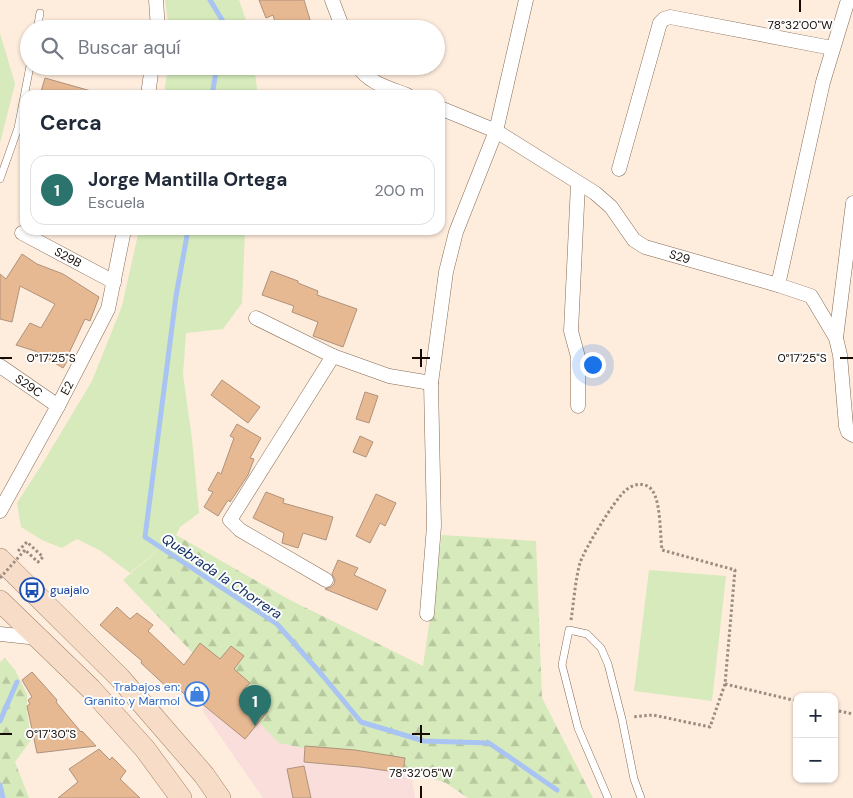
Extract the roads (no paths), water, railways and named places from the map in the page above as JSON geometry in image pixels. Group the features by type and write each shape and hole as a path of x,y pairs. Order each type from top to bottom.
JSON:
{"main road":[{"path":"0,559 120,678 204,775 220,798"},
{"path":"0,601 91,689 145,749 181,798"}],"street":[{"path":"156,0 157,20"},
{"path":"332,0 340,20"},
{"path":"427,614 434,526 431,383 446,272 456,232 496,131 526,0"},
{"path":"778,285 823,82 848,0"},
{"path":"619,169 660,23 664,19 670,17 832,48"},
{"path":"149,90 151,75"},
{"path":"364,75 372,81 394,90"},
{"name":"S29","path":"445,110 496,131 595,193 611,207 634,240 645,248 811,296 836,338 840,355 846,426 848,432 853,435"},
{"path":"578,184 571,331 578,357 578,406"},
{"path":"836,338 853,203"},
{"name":"S29B","path":"26,235 114,282"},
{"name":"E2","path":"0,511 58,406 108,309 123,235"},
{"path":"256,318 333,356 388,376 431,383"},
{"path":"326,580 240,530 230,520 333,356"},
{"name":"S29C","path":"0,366 58,406"},
{"path":"0,634 38,638"}],"lane":[{"path":"39,20 40,13"},
{"path":"25,90 28,75"},
{"path":"0,179 20,118"},
{"path":"608,798 578,728 562,665 569,630 587,634 601,648 608,664 622,719 634,779 641,798"}],"waterway":[{"path":"210,0 222,20"},
{"path":"213,90 215,75"},
{"name":"Quebrada la Chorrera","path":"187,235 176,296 145,537 277,624 361,722 424,741 489,743 557,790"},
{"path":"0,721 17,682"},
{"path":"0,785 3,798"}],"place":[{"name":"guajalo","path":"32,590"},
{"name":"Trabajos en: Granito y Marmol","path":"197,694"},
{"name":"Jorge Mantilla Ortega","path":"255,726"}]}
